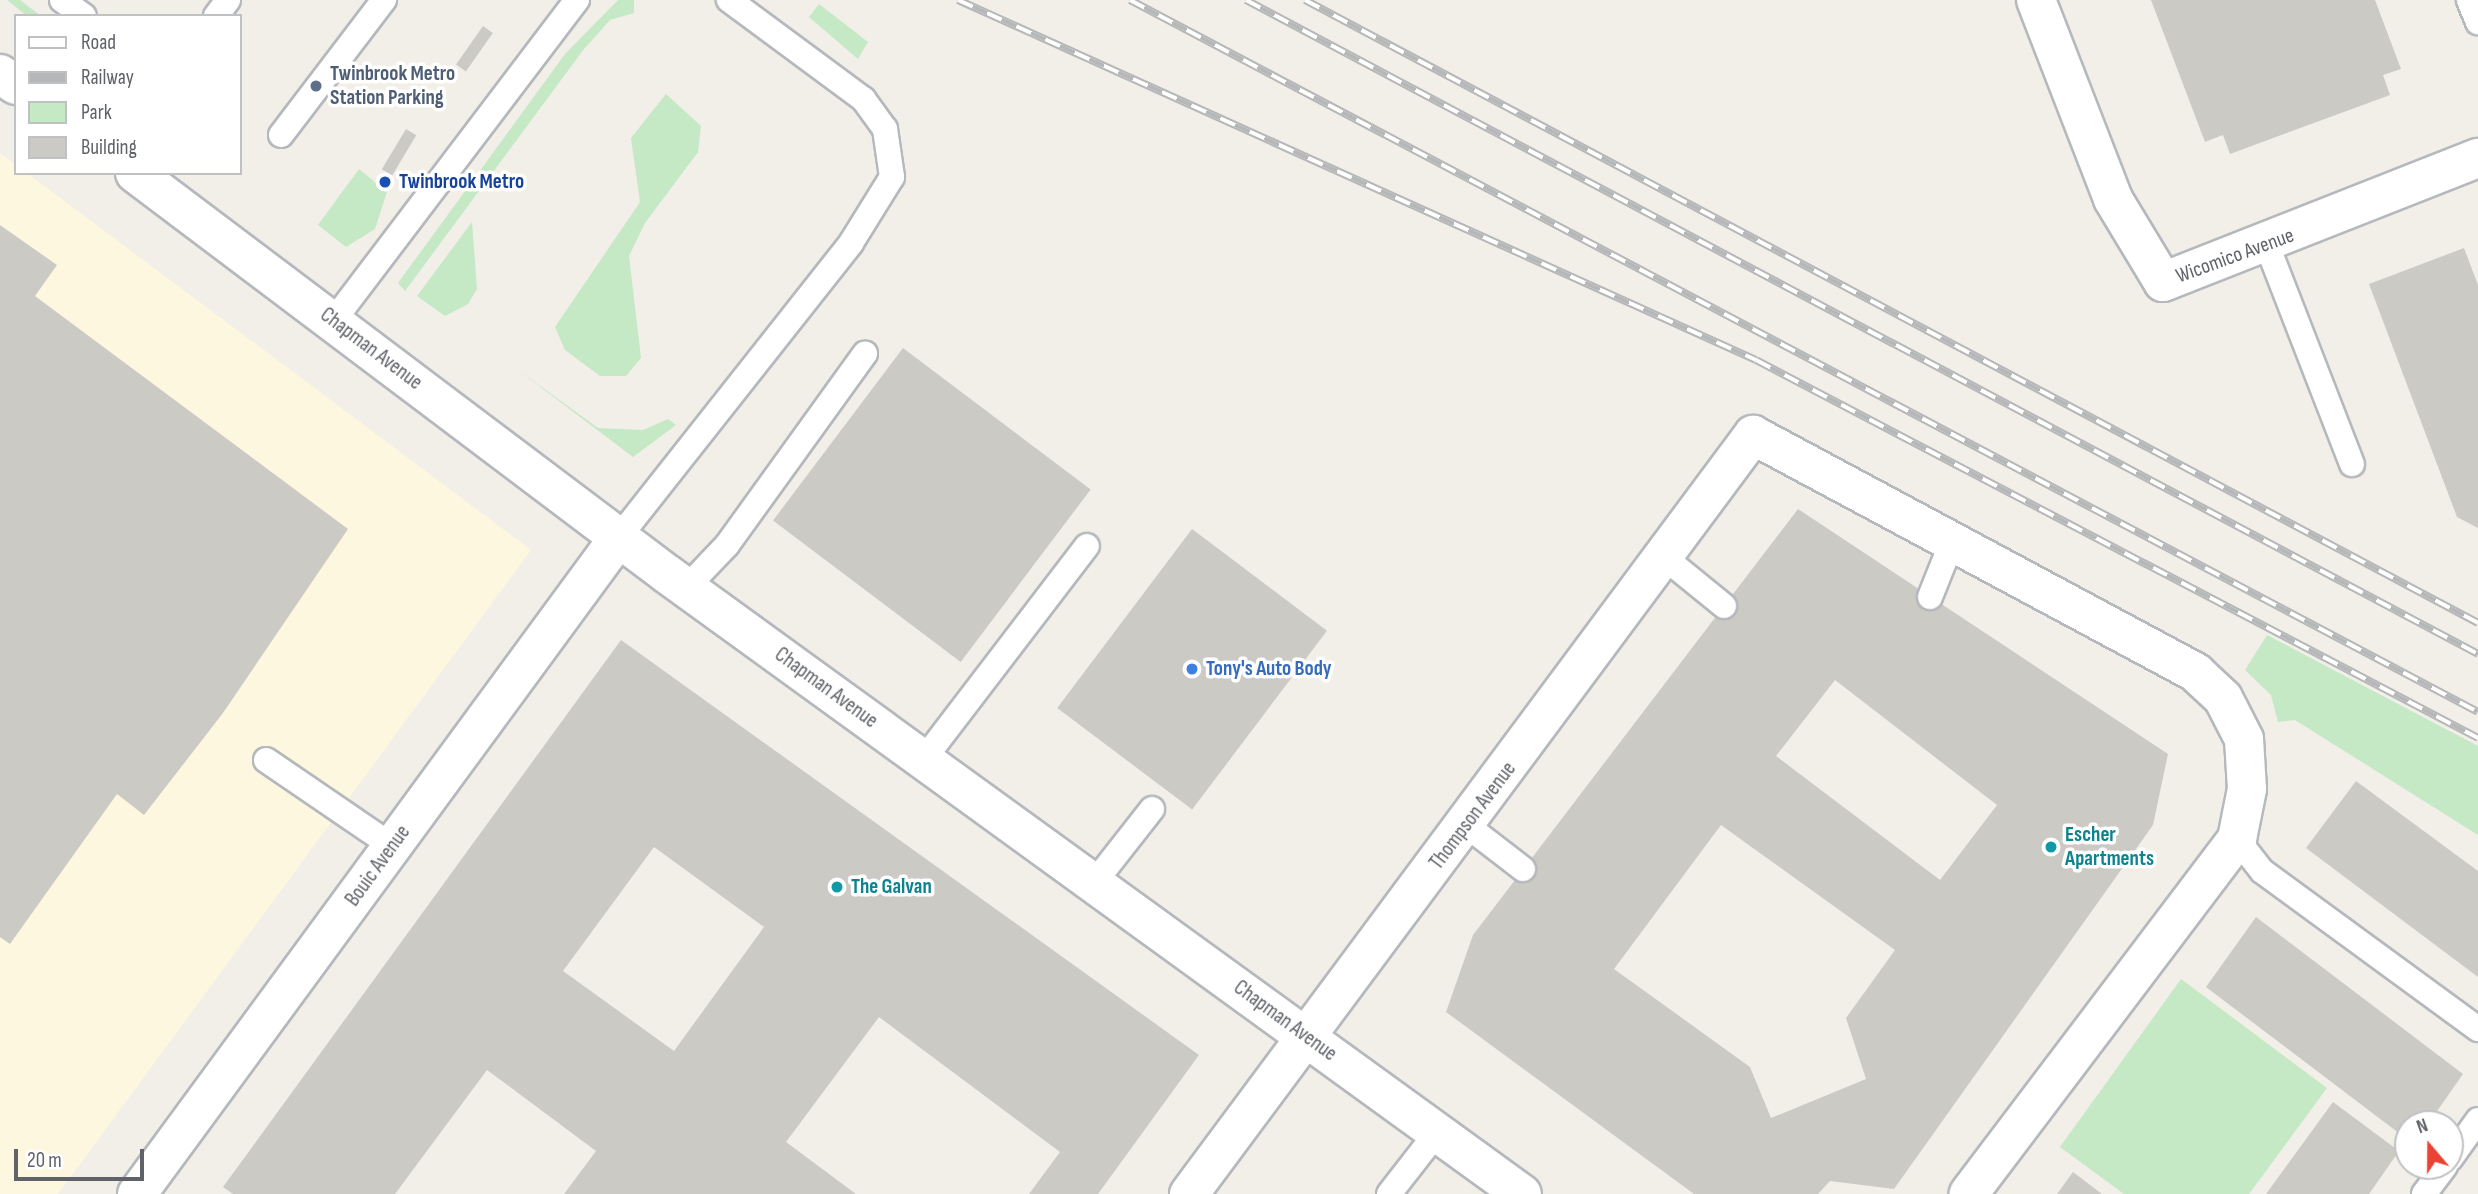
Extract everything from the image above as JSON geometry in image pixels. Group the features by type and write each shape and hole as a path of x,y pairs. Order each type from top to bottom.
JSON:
{"street":[{"name":"Wicomico Avenue","path":"2036,0 2113,200 2163,282 2267,245 2478,158"},
{"name":"Chapman Avenue","path":"138,175 334,320 619,537 1522,1194"},
{"name":"Thompson Avenue","path":"1189,1194 1665,558 1753,435 1952,542"},
{"name":"Bouic Avenue","path":"137,1194 619,537"},
{"path":"1952,542 2195,672 2223,698 2244,739 2248,770 2237,839 1969,1194"}],"lane":[{"path":"62,0 81,14"},
{"path":"281,135 384,0"},
{"path":"334,320 577,0"},
{"path":"619,537 851,243 892,177 885,129 863,99 729,0"},
{"path":"2469,0 2478,22"},
{"path":"2267,245 2352,464"},
{"path":"687,587 727,545 865,354"},
{"path":"1930,597 1952,542"},
{"path":"923,759 1087,545"},
{"path":"1665,558 1724,606"},
{"path":"266,760 392,846"},
{"path":"1094,883 1152,809"},
{"path":"1466,825 1523,869"},
{"path":"2237,839 2263,871 2478,1029"},
{"path":"2464,1140 2478,1121"},
{"path":"1389,1194 1438,1131"}],"shaded area":[{"path":"0,153 14,164 14,175 30,175 531,550 58,1194 0,1194"}],"green space":[{"path":"7,0 20,0 38,14 24,14"},
{"path":"618,0 634,0 634,13 610,20 584,49 405,291 398,283 565,54"},
{"path":"819,4 868,42 858,59 809,17"},
{"path":"666,94 701,126 698,152 645,223 629,256 641,358 626,376 600,376 565,350 555,327 640,202 631,138"},
{"path":"359,169 387,192 375,229 346,247 318,225"},
{"path":"472,222 477,289 468,304 445,316 417,296"},
{"path":"518,370 598,428 643,430 668,419 676,425 633,457"},
{"path":"2267,635 2478,746 2478,835 2295,720 2278,722 2271,695 2245,670"},
{"path":"2181,979 2327,1088 2249,1194 2124,1194 2060,1147"}],"building":[{"path":"2151,0 2375,0 2401,69 2383,75 2390,95 2230,154 2223,135 2205,142"},
{"path":"483,26 493,33 466,71 456,65"},
{"path":"406,129 416,135 392,175 382,169"},
{"path":"0,225 57,265 35,296 348,529 223,713 144,815 117,794 10,944 0,937"},
{"path":"2464,248 2478,285 2478,528 2457,517 2369,284"},
{"path":"903,348 1091,489 961,662 773,521"},
{"name":"Escher Apartments","path":"1798,509 2168,754 2153,825 1894,1189 1830,1181 1818,1194 1694,1194 1446,1012 1473,935","holes":["1835,680 1997,805 1940,880 1776,756","1721,825 1895,950 1846,1018 1866,1079 1771,1118 1750,1067 1614,969"]},
{"name":"Tony's Auto Body","path":"1192,529 1327,631 1192,810 1057,708"},
{"name":"The Galvan","path":"621,640 1199,1055 1098,1194 1029,1194 1060,1152 879,1017 786,1142 856,1194 564,1194 596,1151 487,1070 395,1194 233,1194 223,1187","holes":["654,847 764,927 674,1051 563,971"]},
{"path":"2356,781 2478,871 2478,977 2306,848"},
{"path":"2256,917 2463,1074 2438,1110 2394,1110 2394,1129 2206,987"},
{"path":"2333,1102 2394,1147 2394,1158 2369,1194 2266,1194"},
{"path":"2073,1172 2102,1194 2057,1194"}],"railway":[{"path":"958,0 1756,360 2478,738"},
{"path":"1130,0 2478,712"},
{"path":"1246,0 2478,654"},
{"path":"1305,0 2478,623"}],"place":[{"name":"Twinbrook Metro Station Parking","path":"316,86"},
{"name":"Twinbrook Metro","path":"385,182"},
{"name":"Tony's Auto Body","path":"1192,669"},
{"name":"Escher Apartments","path":"2051,847"},
{"name":"The Galvan","path":"837,887"}]}
